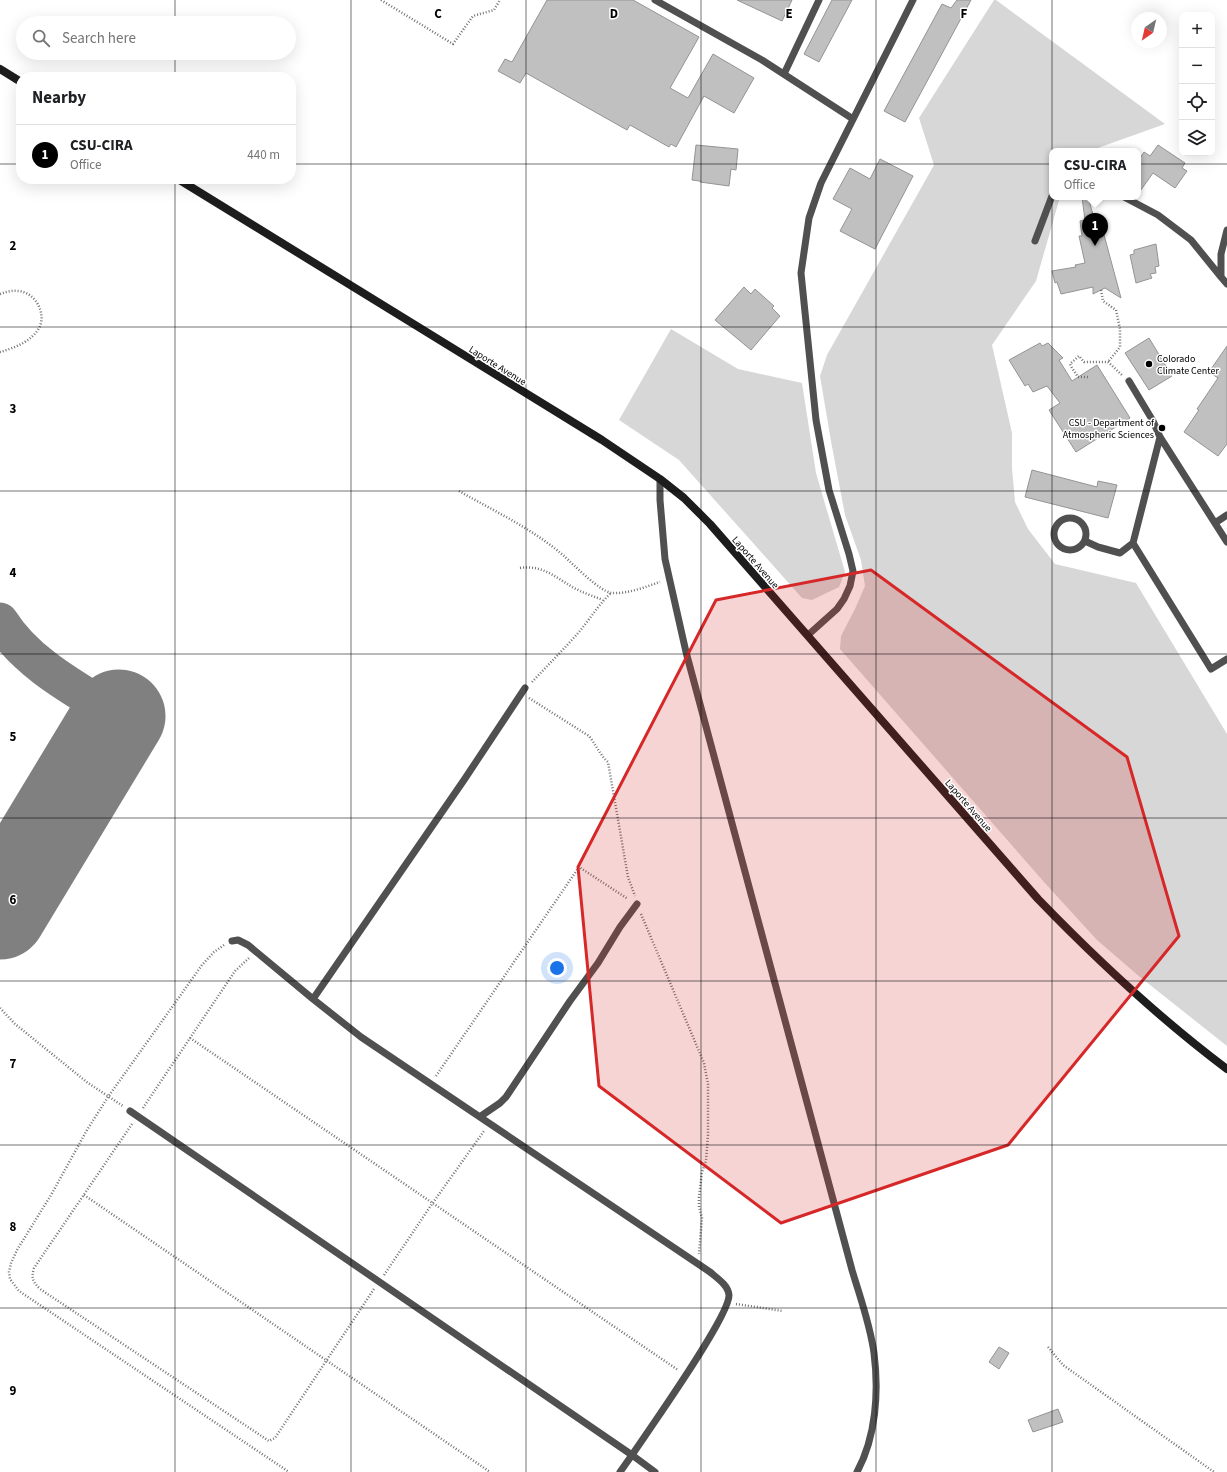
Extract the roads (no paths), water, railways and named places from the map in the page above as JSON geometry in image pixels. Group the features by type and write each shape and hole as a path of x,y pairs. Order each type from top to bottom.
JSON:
{"street":[{"path":"0,70 16,79"},
{"name":"Laporte Avenue","path":"186,184 602,440 660,479 684,498 710,524 1044,905 1091,954 1129,988 1227,1069"}],"lane":[{"path":"655,0 762,60 853,119"},
{"path":"784,74 819,0"},
{"path":"808,635 837,609 850,586 853,571 829,490 816,420 801,273 809,218 818,190 913,0"},
{"path":"1035,241 1050,200"},
{"path":"1130,200 1158,215 1191,240 1227,284"},
{"path":"1221,277 1221,254 1227,230"},
{"path":"1128,381 1153,421 1160,437 1227,542"},
{"path":"1085,541 1098,547 1120,552 1133,543 1160,437"},
{"path":"660,479 661,519 665,559 686,652 852,1270 865,1311 874,1353 876,1400 873,1427 857,1472"},
{"path":"1215,523 1227,515"},
{"path":"1065,519 1075,519 1080,522 1086,530 1085,541 1078,549 1067,551 1062,549 1055,541 1054,530 1060,521 1065,519"},
{"path":"1133,543 1211,669 1227,659"},
{"path":"313,999 524,691"},
{"path":"481,1116 506,1097 570,1000 598,963 620,927 638,904"},
{"path":"232,941 238,940 248,945 313,999 362,1037 699,1264 721,1281 729,1295 728,1303 720,1319 685,1375 620,1472"},
{"path":"130,1111 655,1472"}],"place":[{"name":"CSU-CIRA","path":"1095,246"},
{"name":"Colorado Climate Center","path":"1149,364"},
{"name":"CSU - Department of Atmospheric Sciences","path":"1162,428"}]}
